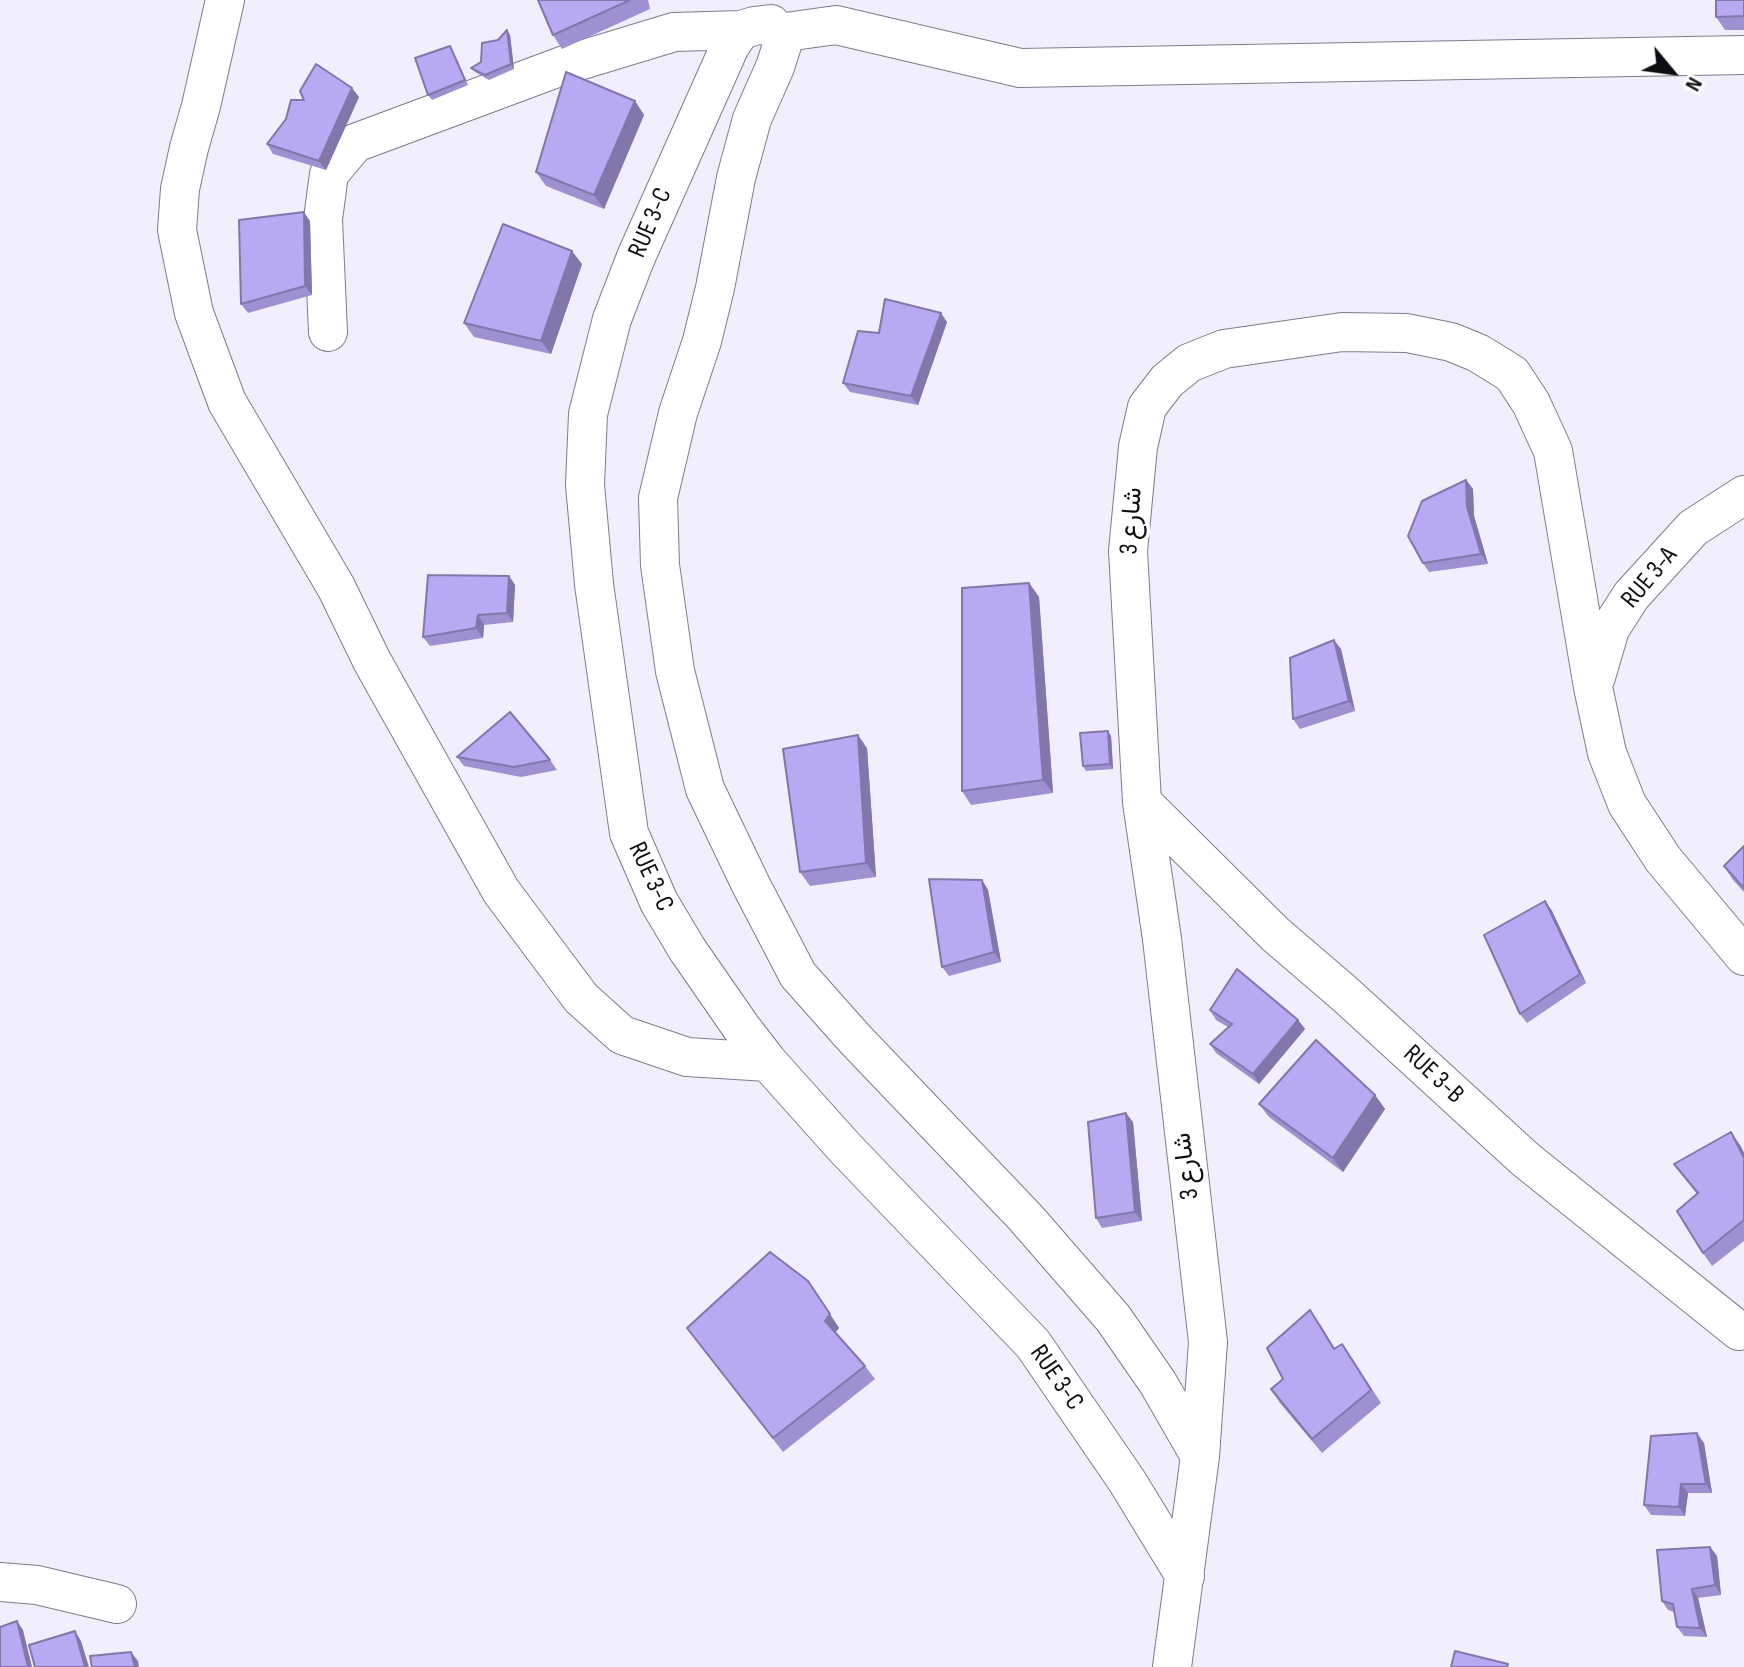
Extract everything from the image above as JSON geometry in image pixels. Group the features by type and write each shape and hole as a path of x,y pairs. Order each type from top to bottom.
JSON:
{"street":[{"path":"225,0 186,161 177,230 194,313 227,402 336,587 372,661 501,891 581,998 622,1035 674,1053 687,1057 768,1062"},
{"path":"328,332 323,219 329,174 355,143 562,66 674,32 741,30 771,24 784,39 752,119 736,178 712,302 678,413 658,498 660,565 675,671 705,789 798,975 1025,1217 1113,1318 1158,1383 1200,1456"},
{"path":"779,33 836,25 1020,68 1744,55"},
{"name":"RUE 3-C","path":"741,30 730,46 694,124 612,319 588,414 585,485 594,584 629,833 659,902 687,949 768,1062 1033,1344 1127,1481 1185,1576"},
{"name":"شارع 3","path":"1172,1667 1200,1456 1208,1342 1162,939 1142,802 1128,551 1138,447 1147,407 1167,381 1189,363 1224,349 1342,332 1407,333 1451,342 1478,353 1512,374 1531,403 1553,451 1593,687 1607,753 1627,804 1663,859 1744,956"},
{"name":"RUE 3-A","path":"1593,687 1610,629 1631,596 1693,528 1744,495"},
{"name":"RUE 3-B","path":"1142,802 1275,934 1525,1159 1739,1331"},
{"path":"0,1582 37,1585 117,1604"}],"building":[{"path":"538,0 630,0 553,35"},
{"path":"1716,0 1744,0 1744,16 1716,17"},
{"path":"507,30 511,64 485,75 471,68 481,62 482,43 498,40"},
{"path":"450,46 465,80 428,95 415,58"},
{"path":"316,64 352,88 319,161 267,144 286,119 291,100 304,100 300,91"},
{"path":"566,72 635,101 594,195 536,172"},
{"path":"304,212 305,286 241,304 239,220"},
{"path":"503,224 572,251 541,341 464,323"},
{"path":"885,299 941,313 911,396 843,383 858,331 879,333"},
{"path":"1466,480 1467,507 1481,554 1423,563 1408,536 1422,501"},
{"path":"428,575 509,576 507,613 478,615 476,628 423,637"},
{"path":"1029,583 1043,780 962,791 962,588"},
{"path":"1334,640 1349,701 1293,719 1290,658"},
{"path":"510,712 550,760 514,767 457,757"},
{"path":"1108,731 1110,764 1083,766 1080,733"},
{"path":"858,735 866,863 800,872 783,749"},
{"path":"1744,846 1744,888 1724,866"},
{"path":"929,879 982,880 994,952 942,967"},
{"path":"1545,901 1580,974 1520,1014 1484,935"},
{"path":"1237,969 1298,1020 1253,1074 1210,1044 1232,1024 1210,1010"},
{"path":"1316,1040 1375,1095 1333,1158 1259,1104"},
{"path":"1126,1113 1135,1212 1096,1218 1088,1122"},
{"path":"1731,1132 1744,1158 1744,1220 1703,1253 1677,1211 1698,1193 1674,1164"},
{"path":"770,1252 808,1281 830,1314 825,1321 865,1366 773,1438 687,1328"},
{"path":"1310,1310 1334,1349 1342,1344 1371,1390 1312,1439 1271,1389 1283,1379 1267,1348"},
{"path":"1697,1433 1706,1484 1681,1484 1679,1507 1644,1505 1651,1436"},
{"path":"1710,1547 1715,1585 1692,1589 1700,1628 1677,1627 1673,1604 1662,1601 1657,1550"},
{"path":"17,1621 28,1667 0,1667 0,1627"},
{"path":"75,1631 85,1667 35,1667 29,1645"},
{"path":"1455,1651 1508,1664 1507,1667 1451,1667"},
{"path":"131,1652 135,1667 92,1667 90,1656"}]}
